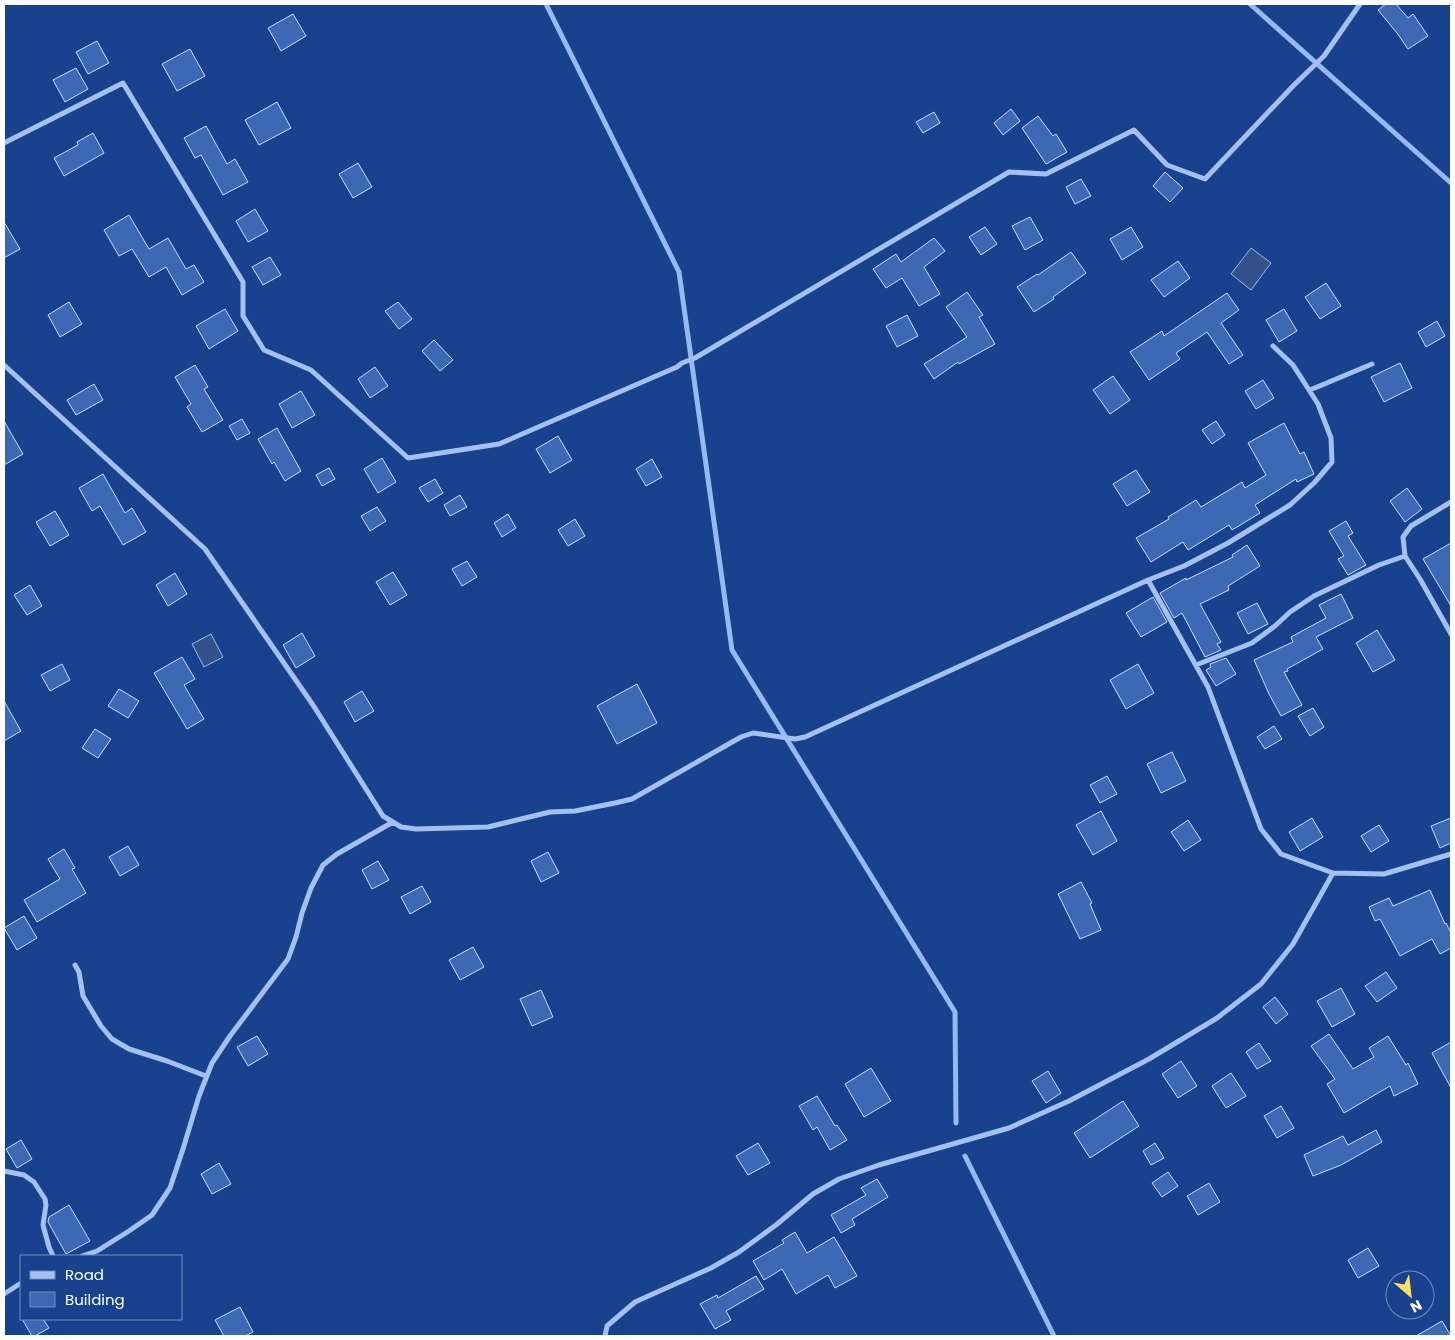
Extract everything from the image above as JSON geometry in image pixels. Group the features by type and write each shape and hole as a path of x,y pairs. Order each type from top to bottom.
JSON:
{"street":[{"path":"4,143 123,83 243,282 243,316 264,350 311,370 408,458 499,444 677,367 1009,172 1046,174 1134,130 1168,165 1205,179 1324,56 1360,4"},
{"path":"4,365 205,549 313,705 383,816 401,827 416,829 488,827 550,812 575,811 632,799 741,737 752,733 795,739 805,737 1148,580 1184,566 1228,543 1290,505 1314,483 1332,462 1331,438 1318,404 1294,365 1273,346"},
{"path":"1310,390 1372,364"},
{"path":"1451,502 1411,526 1403,537 1405,556 1451,634"},
{"path":"1196,665 1252,643 1290,612 1314,596 1379,565 1405,556"},
{"path":"1148,580 1208,687 1261,829 1281,854 1333,873 1384,874 1451,854"},
{"path":"84,1255 97,1250 152,1215 170,1188 206,1076 212,1063 288,959 311,888 323,866 337,854 393,822"},
{"path":"604,1336 607,1326 635,1302 711,1268 739,1252 776,1225 813,1194 839,1179 888,1162 1009,1128 1070,1101 1149,1059 1217,1018 1262,984 1293,944 1333,873"},
{"path":"75,965 79,972 83,996 101,1026 112,1038 129,1049 206,1076"},
{"path":"4,1171 24,1175 34,1182 45,1199 43,1225 48,1247 52,1255"},
{"path":"4,1294 20,1285"}],"water":[{"path":"1251,248 1271,263 1251,290 1231,274"},
{"path":"211,634 223,657 204,667 192,644"}],"building":[{"path":"1386,4 1396,4 1408,18 1413,14 1428,36 1408,49 1378,10"},
{"path":"293,14 306,36 281,51 268,28"},
{"path":"97,41 109,63 88,74 76,52"},
{"path":"190,49 205,76 177,91 162,64"},
{"path":"76,68 88,89 65,102 53,80"},
{"path":"277,102 291,128 259,145 245,120"},
{"path":"1011,109 1020,121 1003,135 994,123"},
{"path":"934,112 940,123 923,133 916,122"},
{"path":"1038,116 1053,136 1056,134 1067,152 1046,164 1022,128"},
{"path":"206,126 227,164 235,159 248,182 223,195 201,155 195,158 184,138"},
{"path":"93,133 104,153 64,176 54,158 78,145 77,142"},
{"path":"358,163 372,187 353,198 339,174"},
{"path":"1165,172 1183,188 1170,202 1153,186"},
{"path":"1081,179 1091,196 1075,204 1066,187"},
{"path":"255,209 268,231 248,242 236,221"},
{"path":"129,215 149,249 168,238 186,269 194,265 204,282 182,295 166,267 149,277 132,249 119,256 104,230"},
{"path":"1030,217 1043,240 1025,250 1012,226"},
{"path":"4,222 20,249 4,258"},
{"path":"985,227 997,244 981,255 969,237"},
{"path":"1131,227 1143,247 1122,260 1110,239"},
{"path":"934,238 945,251 924,267 940,294 919,306 902,278 886,288 873,269 896,254 901,262"},
{"path":"1071,252 1086,273 1053,297 1054,299 1034,312 1017,287"},
{"path":"270,257 281,275 263,285 252,267"},
{"path":"1178,261 1190,278 1164,297 1151,280"},
{"path":"1326,283 1341,306 1320,319 1305,297"},
{"path":"967,292 983,315 979,317 995,344 959,364 958,362 934,379 924,364 967,337 946,307"},
{"path":"1227,293 1239,310 1221,323 1243,355 1229,364 1207,332 1176,353 1180,359 1149,380 1130,352 1162,331 1164,336"},
{"path":"69,302 82,324 60,337 48,315"},
{"path":"398,302 412,319 399,329 385,311"},
{"path":"225,309 238,331 209,349 196,326"},
{"path":"1284,309 1297,331 1279,342 1266,320"},
{"path":"907,315 918,336 897,347 886,326"},
{"path":"1437,321 1445,336 1426,347 1418,332"},
{"path":"434,340 453,360 440,371 422,351"},
{"path":"1400,363 1412,388 1384,402 1371,377"},
{"path":"195,365 208,387 204,389 223,420 202,432 187,407 191,404 175,377"},
{"path":"375,367 388,386 370,398 358,379"},
{"path":"1113,376 1130,400 1110,414 1093,390"},
{"path":"1263,380 1274,398 1256,409 1245,391"},
{"path":"94,384 103,400 76,415 67,400"},
{"path":"301,391 315,415 292,428 279,404"},
{"path":"242,419 250,433 237,440 229,426"},
{"path":"4,421 23,454 4,465"},
{"path":"1216,421 1225,435 1212,444 1202,430"},
{"path":"1284,423 1300,454 1304,452 1314,474 1297,482 1296,479 1255,505 1260,513 1232,530 1229,525 1188,550 1183,542 1151,562 1136,538 1169,519 1168,517 1196,500 1201,507 1242,482 1245,488 1266,475 1248,443"},
{"path":"277,428 301,471 285,481 274,462 272,464 258,439"},
{"path":"558,436 572,460 550,473 536,449"},
{"path":"382,458 396,482 378,493 364,469"},
{"path":"652,459 662,477 646,486 636,469"},
{"path":"329,468 335,479 322,486 316,475"},
{"path":"1136,470 1150,492 1127,506 1113,484"},
{"path":"103,474 125,513 132,508 146,532 123,545 100,506 92,511 79,488"},
{"path":"435,479 443,493 428,502 419,488"},
{"path":"1407,488 1422,509 1405,522 1390,501"},
{"path":"460,495 467,507 450,516 444,505"},
{"path":"377,507 386,521 370,531 361,516"},
{"path":"55,511 69,535 50,546 36,522"},
{"path":"508,514 516,528 502,537 494,523"},
{"path":"575,519 585,536 568,546 558,530"},
{"path":"1346,521 1353,533 1348,536 1366,565 1348,575 1338,559 1344,556 1329,531"},
{"path":"1451,543 1451,606 1423,559"},
{"path":"1247,545 1260,566 1228,586 1229,590 1200,604 1221,642 1217,644 1221,650 1205,657 1182,613 1174,618 1160,593 1186,578 1186,580 1233,557 1232,555"},
{"path":"467,561 477,577 462,586 452,569"},
{"path":"393,572 407,595 390,605 376,582"},
{"path":"175,573 187,594 168,606 156,585"},
{"path":"30,585 42,606 27,615 14,595"},
{"path":"1341,594 1353,618 1316,637 1323,649 1284,672 1302,705 1281,716 1254,660 1293,642 1291,637 1326,618 1319,605"},
{"path":"1153,597 1167,622 1141,637 1126,613"},
{"path":"1257,603 1268,624 1248,634 1237,613"},
{"path":"1377,630 1395,660 1373,672 1356,643"},
{"path":"302,633 315,656 296,668 283,645"},
{"path":"182,657 195,679 184,685 204,719 187,729 154,673"},
{"path":"1226,658 1236,674 1216,686 1206,670 1211,667 1210,664"},
{"path":"62,664 70,680 50,691 41,675"},
{"path":"1138,664 1154,693 1126,709 1110,680"},
{"path":"637,684 657,723 617,744 597,706"},
{"path":"119,689 139,701 128,718 108,706"},
{"path":"362,691 374,711 355,722 344,702"},
{"path":"4,701 21,731 4,741"},
{"path":"1313,708 1324,727 1310,736 1298,716"},
{"path":"1274,726 1282,739 1265,749 1257,737"},
{"path":"95,729 111,739 98,758 82,748"},
{"path":"1172,752 1186,781 1161,793 1147,764"},
{"path":"1107,776 1117,794 1100,803 1090,785"},
{"path":"1101,811 1117,841 1093,855 1076,825"},
{"path":"1312,818 1323,837 1300,851 1289,832"},
{"path":"1451,818 1451,843 1440,848 1431,826"},
{"path":"1188,820 1201,840 1184,851 1171,832"},
{"path":"1379,825 1389,841 1371,852 1361,836"},
{"path":"128,846 139,865 120,876 109,857"},
{"path":"64,849 75,868 72,869 86,893 37,922 24,900 60,879 48,859"},
{"path":"548,852 559,873 541,882 531,861"},
{"path":"378,861 389,880 372,889 362,870"},
{"path":"1081,882 1092,903 1090,904 1101,930 1080,939 1058,894"},
{"path":"422,886 431,902 410,914 401,897"},
{"path":"1430,890 1451,933 1451,948 1440,954 1432,939 1400,956 1380,919 1375,921 1369,907 1389,898 1393,906"},
{"path":"24,916 37,938 17,950 4,928"},
{"path":"473,947 484,967 460,980 449,960"},
{"path":"1386,972 1397,988 1377,1002 1365,986"},
{"path":"1341,988 1355,1014 1332,1027 1317,1001"},
{"path":"541,990 553,1017 532,1026 520,999"},
{"path":"1275,997 1288,1014 1276,1024 1263,1007"},
{"path":"1329,1034 1353,1069 1374,1057 1369,1048 1388,1036 1406,1065 1408,1063 1418,1084 1394,1096 1390,1086 1344,1113 1327,1084 1335,1079 1311,1046"},
{"path":"257,1036 268,1054 248,1066 237,1047"},
{"path":"1451,1042 1451,1088 1432,1053"},
{"path":"1259,1043 1271,1061 1257,1069 1246,1052"},
{"path":"1181,1061 1197,1086 1178,1098 1162,1074"},
{"path":"871,1068 891,1101 864,1117 845,1084"},
{"path":"1048,1071 1061,1093 1046,1103 1032,1081"},
{"path":"1231,1073 1246,1096 1226,1108 1212,1086"},
{"path":"817,1096 835,1126 837,1125 847,1140 830,1150 817,1127 813,1130 799,1106"},
{"path":"1123,1101 1139,1126 1090,1158 1074,1133"},
{"path":"1281,1106 1294,1128 1277,1138 1264,1116"},
{"path":"1376,1130 1382,1142 1341,1165 1313,1176 1304,1155 1343,1136 1348,1145"},
{"path":"21,1140 32,1159 17,1168 6,1149"},
{"path":"758,1143 770,1163 748,1175 736,1156"},
{"path":"1155,1143 1164,1158 1151,1165 1143,1151"},
{"path":"219,1163 231,1184 212,1194 201,1174"},
{"path":"1168,1172 1178,1186 1162,1197 1152,1183"},
{"path":"877,1179 888,1197 852,1219 855,1225 841,1233 831,1215 866,1195 861,1188"},
{"path":"1209,1183 1220,1202 1198,1215 1187,1196"},
{"path":"69,1205 90,1241 66,1254 48,1222 49,1217"},
{"path":"795,1232 807,1253 834,1237 857,1276 835,1288 828,1275 796,1294 782,1269 764,1280 753,1261 784,1243 782,1240"},
{"path":"1368,1248 1379,1266 1358,1278 1348,1260"},
{"path":"756,1276 764,1289 726,1311 731,1320 715,1329 700,1304 717,1295 718,1298"},
{"path":"240,1307 253,1332 245,1336 224,1336 215,1320"},
{"path":"23,1320 44,1320 49,1328 32,1336"},
{"path":"1442,1321 1451,1336 1416,1336"}],"waterway":[{"path":"546,4 679,272 732,650 955,1012 956,1123"},
{"path":"1250,4 1451,183"},
{"path":"965,1156 1054,1336"}]}
